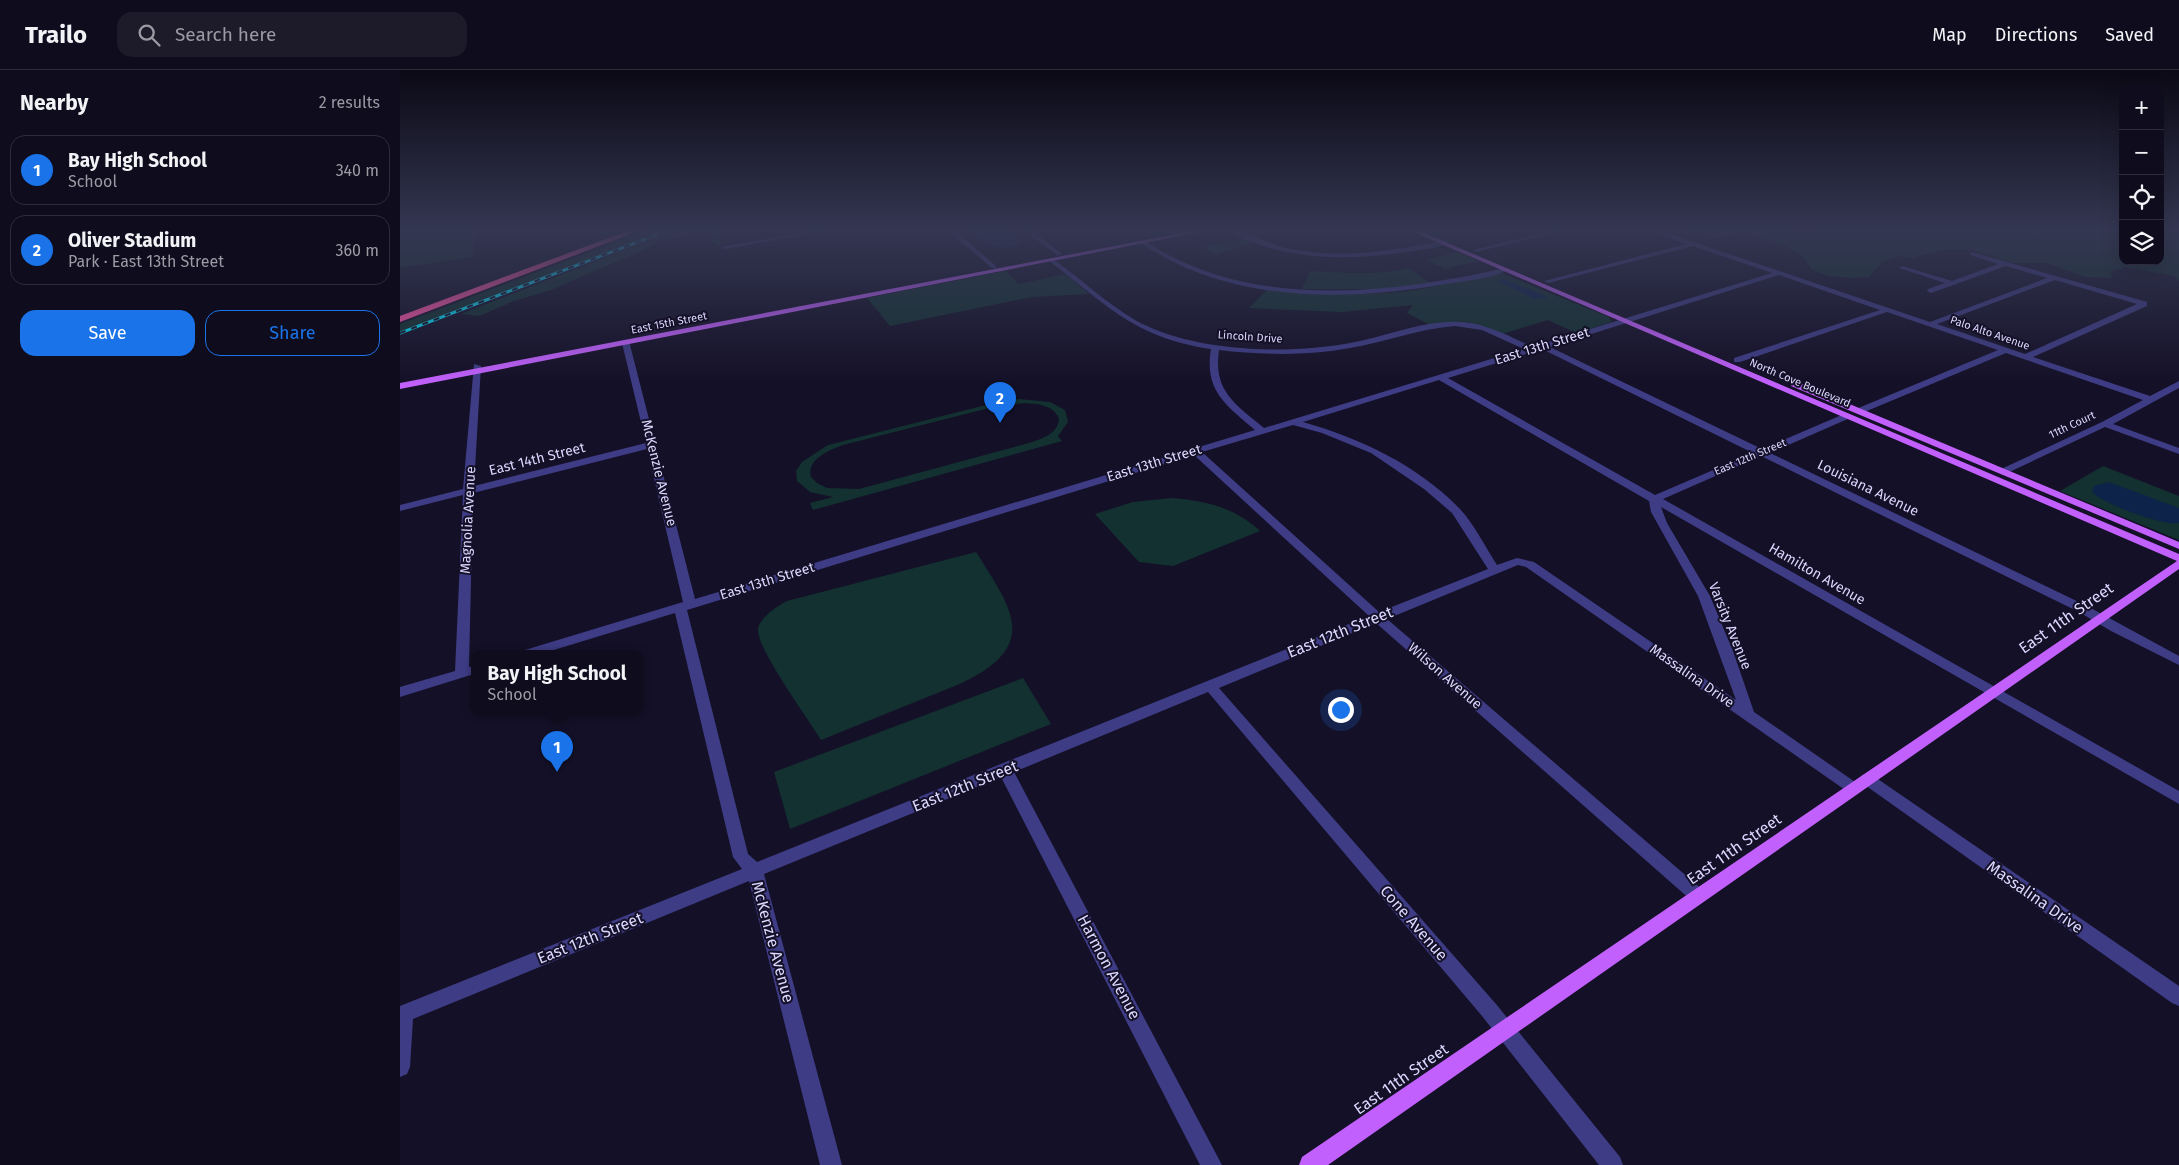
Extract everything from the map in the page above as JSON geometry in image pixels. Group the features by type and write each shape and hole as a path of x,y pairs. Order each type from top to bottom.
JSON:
{"highway":[{"path":"400,318 499,281"}],"main road":[{"name":"East 15th Street","path":"400,386 476,369 931,281"},
{"name":"North Cove Boulevard","path":"1532,281 2179,558"},
{"name":"North Cove Boulevard","path":"1548,281 2179,546"},
{"name":"East 15th Street","path":"400,381 476,369"},
{"name":"East 11th Street","path":"1310,1165 2179,564"}],"street":[{"name":"Lincoln Drive","path":"1078,281 1111,308 1138,325 1164,336 1216,346 1292,351 1319,349 1363,343 1442,325 1470,325"},
{"path":"1239,281 1312,292 1393,291 1436,286 1457,281"},
{"name":"East 13th Street","path":"540,650 1637,318 1753,281"},
{"name":"Palo Alto Avenue","path":"1802,281 2150,399"},
{"path":"1946,281 1952,283"},
{"path":"1931,291 1957,281"},
{"path":"1931,324 2046,281"},
{"path":"2025,357 2144,304 2065,281"},
{"path":"1738,360 1887,310"},
{"name":"Louisiana Avenue","path":"1470,325 1537,347 1761,452 2083,609 2098,619 2179,661"},
{"name":"McKenzie Avenue","path":"626,340 651,445 741,857 755,871 832,1165"},
{"path":"1216,346 1212,364 1212,376 1218,389 1262,431"},
{"path":"1859,411 2005,350"},
{"name":"Magnolia Avenue","path":"468,672 468,491 476,369"},
{"name":"Hamilton Avenue","path":"1440,377 2179,798"},
{"name":"11th Court","path":"2003,472 2105,424 2179,384"},
{"name":"East 12th Street","path":"1654,499 1847,416"},
{"path":"1294,422 1325,431 1374,451 1428,487 1456,511 1494,569"},
{"path":"2105,424 2179,451"},
{"name":"East 14th Street","path":"400,508 651,445"},
{"name":"Wilson Avenue","path":"1195,451 1377,617 1698,896"},
{"name":"Varsity Avenue","path":"1654,499 1662,523 1704,596 1726,651 1747,713"},
{"name":"East 12th Street","path":"402,1014 1005,770 1494,569 1517,561 1530,564"},
{"name":"Massalina Drive","path":"1530,564 1747,713 1860,784 2179,997"},
{"path":"400,692 468,672"},
{"name":"Cone Avenue","path":"1210,686 1504,1030 1612,1165"},
{"name":"Harmon Avenue","path":"1005,770 1211,1165"},
{"path":"400,1066 402,1014"}],"green space":[{"path":"513,281 532,281 400,332 400,324"},
{"path":"545,281 572,281 551,290 514,301 479,316 461,314"},
{"path":"953,281 1016,281 1019,284 1032,281 1074,281 1089,294 1032,297 890,326 867,298"},
{"path":"1306,281 1428,281 1432,284 1402,289 1302,289"},
{"path":"1460,281 1521,281 1609,317 1612,322 1576,333 1548,320 1502,334 1468,322 1430,325 1407,313 1413,305 1342,312 1249,308 1269,288 1338,293 1391,293"},
{"path":"1019,399 1050,402 1065,410 1068,422 1058,436 1062,441 813,510 810,503 833,497 810,492 797,481 796,471 802,462 828,445 994,403","holes":["1025,403 1049,408 1057,414 1059,419 1056,429 1044,438 859,489 827,488 817,483 811,477 810,471 816,460 820,456 843,445 997,406"]},
{"path":"2103,466 2179,496 2179,540 2060,491"},
{"path":"1172,498 1208,503 1230,511 1260,531 1173,566 1139,562 1095,514 1133,502"},
{"path":"976,552 1008,608 1012,625 1011,640 1003,655 987,669 962,683 821,740 774,668 760,639 758,630 765,617 773,609 787,601"},
{"path":"1023,678 1051,724 790,829 774,772"}],"water":[{"path":"1497,281 1508,281 1547,298 1534,299"},
{"path":"2109,482 2179,508 2179,523 2148,518 2107,502 2092,492 2094,486"}],"railway":[{"path":"400,333 536,281"}],"place":[{"name":"Oliver Stadium","path":"1000,423"},
{"name":"Bay High School","path":"557,772"}]}
